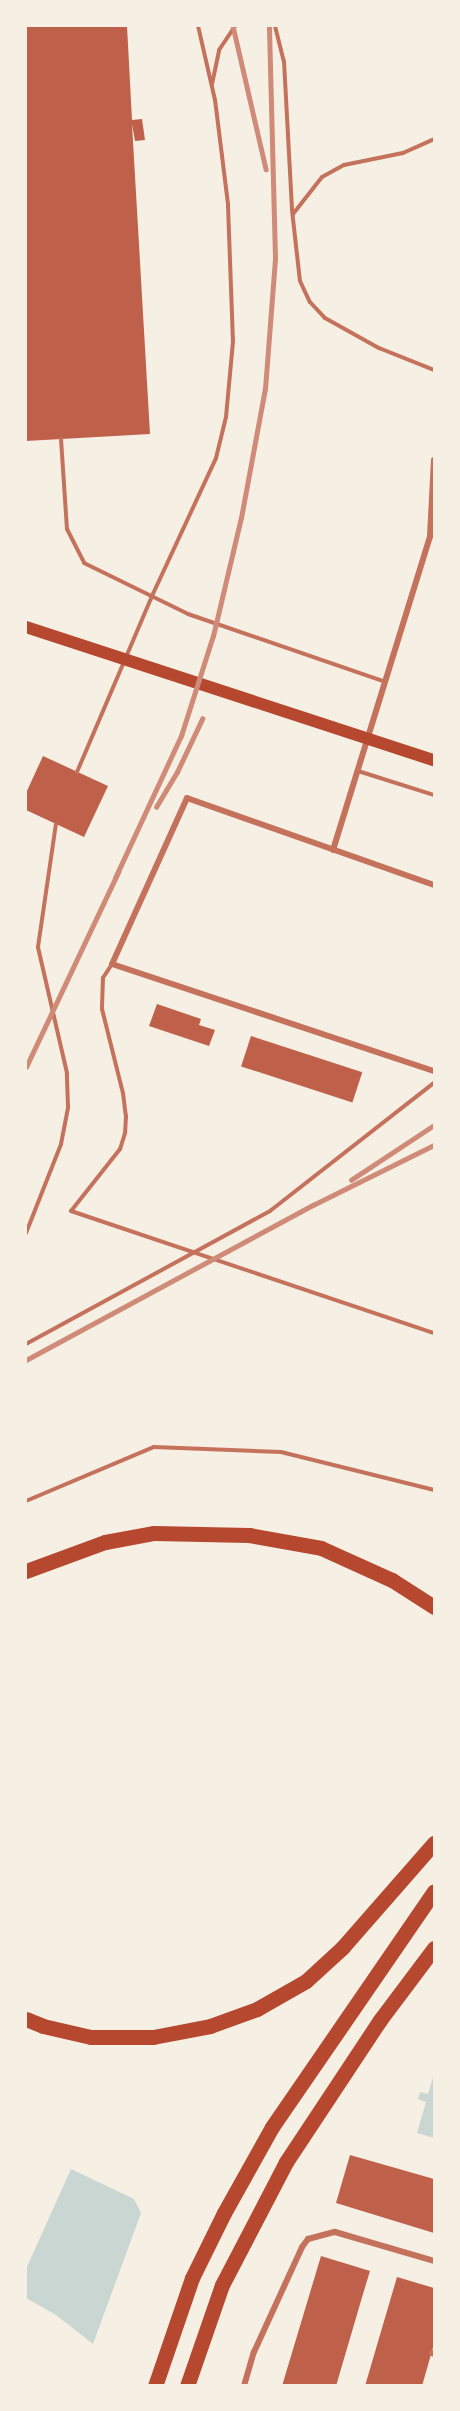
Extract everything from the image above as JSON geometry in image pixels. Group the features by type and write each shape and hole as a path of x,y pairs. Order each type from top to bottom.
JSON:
{"highway":[{"path":"26,1571 105,1542 154,1533 249,1535 321,1548 383,1575 435,1606"},
{"path":"26,2019 43,2026 91,2037 153,2037 210,2026 257,2009 306,1982 342,1948 435,1843"},
{"path":"155,2385 192,2277 224,2213 272,2127 435,1890"},
{"path":"187,2385 222,2285 286,2162 380,2020 435,1948"}],"main road":[{"path":"26,627 435,760"}],"street":[{"path":"333,850 430,536 435,460"},
{"path":"435,885 187,798 112,964 435,1071"},
{"path":"244,2385 254,2352 302,2247 308,2239 335,2232 435,2261"}],"lane":[{"path":"77,772 152,596 216,458 226,417 233,342 228,204 212,88 198,26"},
{"path":"212,88 219,50 235,26"},
{"path":"275,26 285,61 293,215 300,281 310,302 325,318 379,348 435,370"},
{"path":"293,215 322,177 348,164 403,153 435,138"},
{"path":"61,439 67,530 84,563 188,614 385,682"},
{"path":"357,770 435,795"},
{"path":"26,1233 61,1144 68,1107 67,1074 38,947 56,824"},
{"path":"112,964 103,978 102,1009 123,1093 126,1116 125,1133 120,1149 71,1210 435,1333"},
{"path":"26,1344 270,1211 435,1083"},
{"path":"26,1501 154,1447 281,1452 435,1490"}],"shaded area":[{"path":"433,2077 434,2138 417,2133 426,2102 418,2099 420,2092 428,2094"},
{"path":"71,2169 134,2199 141,2213 93,2344 56,2315 26,2298 26,2269"}],"building":[{"path":"26,26 127,26 132,120 142,119 145,140 135,141 132,124 150,434 26,441"},
{"path":"43,756 108,786 84,837 26,810 26,793"},
{"path":"157,1004 201,1019 199,1025 215,1030 209,1046 149,1026"},
{"path":"251,1036 362,1072 352,1103 241,1066"},
{"path":"350,2155 434,2179 434,2233 336,2203"},
{"path":"321,2256 370,2271 336,2386 282,2386"},
{"path":"397,2277 434,2288 434,2344 422,2386 365,2386"}],"railway":[{"path":"233,26 266,169"},
{"path":"115,878 181,736 213,636 241,518 265,389 275,258 269,26"},
{"path":"156,807 177,772 202,719"},
{"path":"26,1067 118,872"},
{"path":"351,1180 434,1125"},
{"path":"26,1360 313,1205 434,1145"}]}
